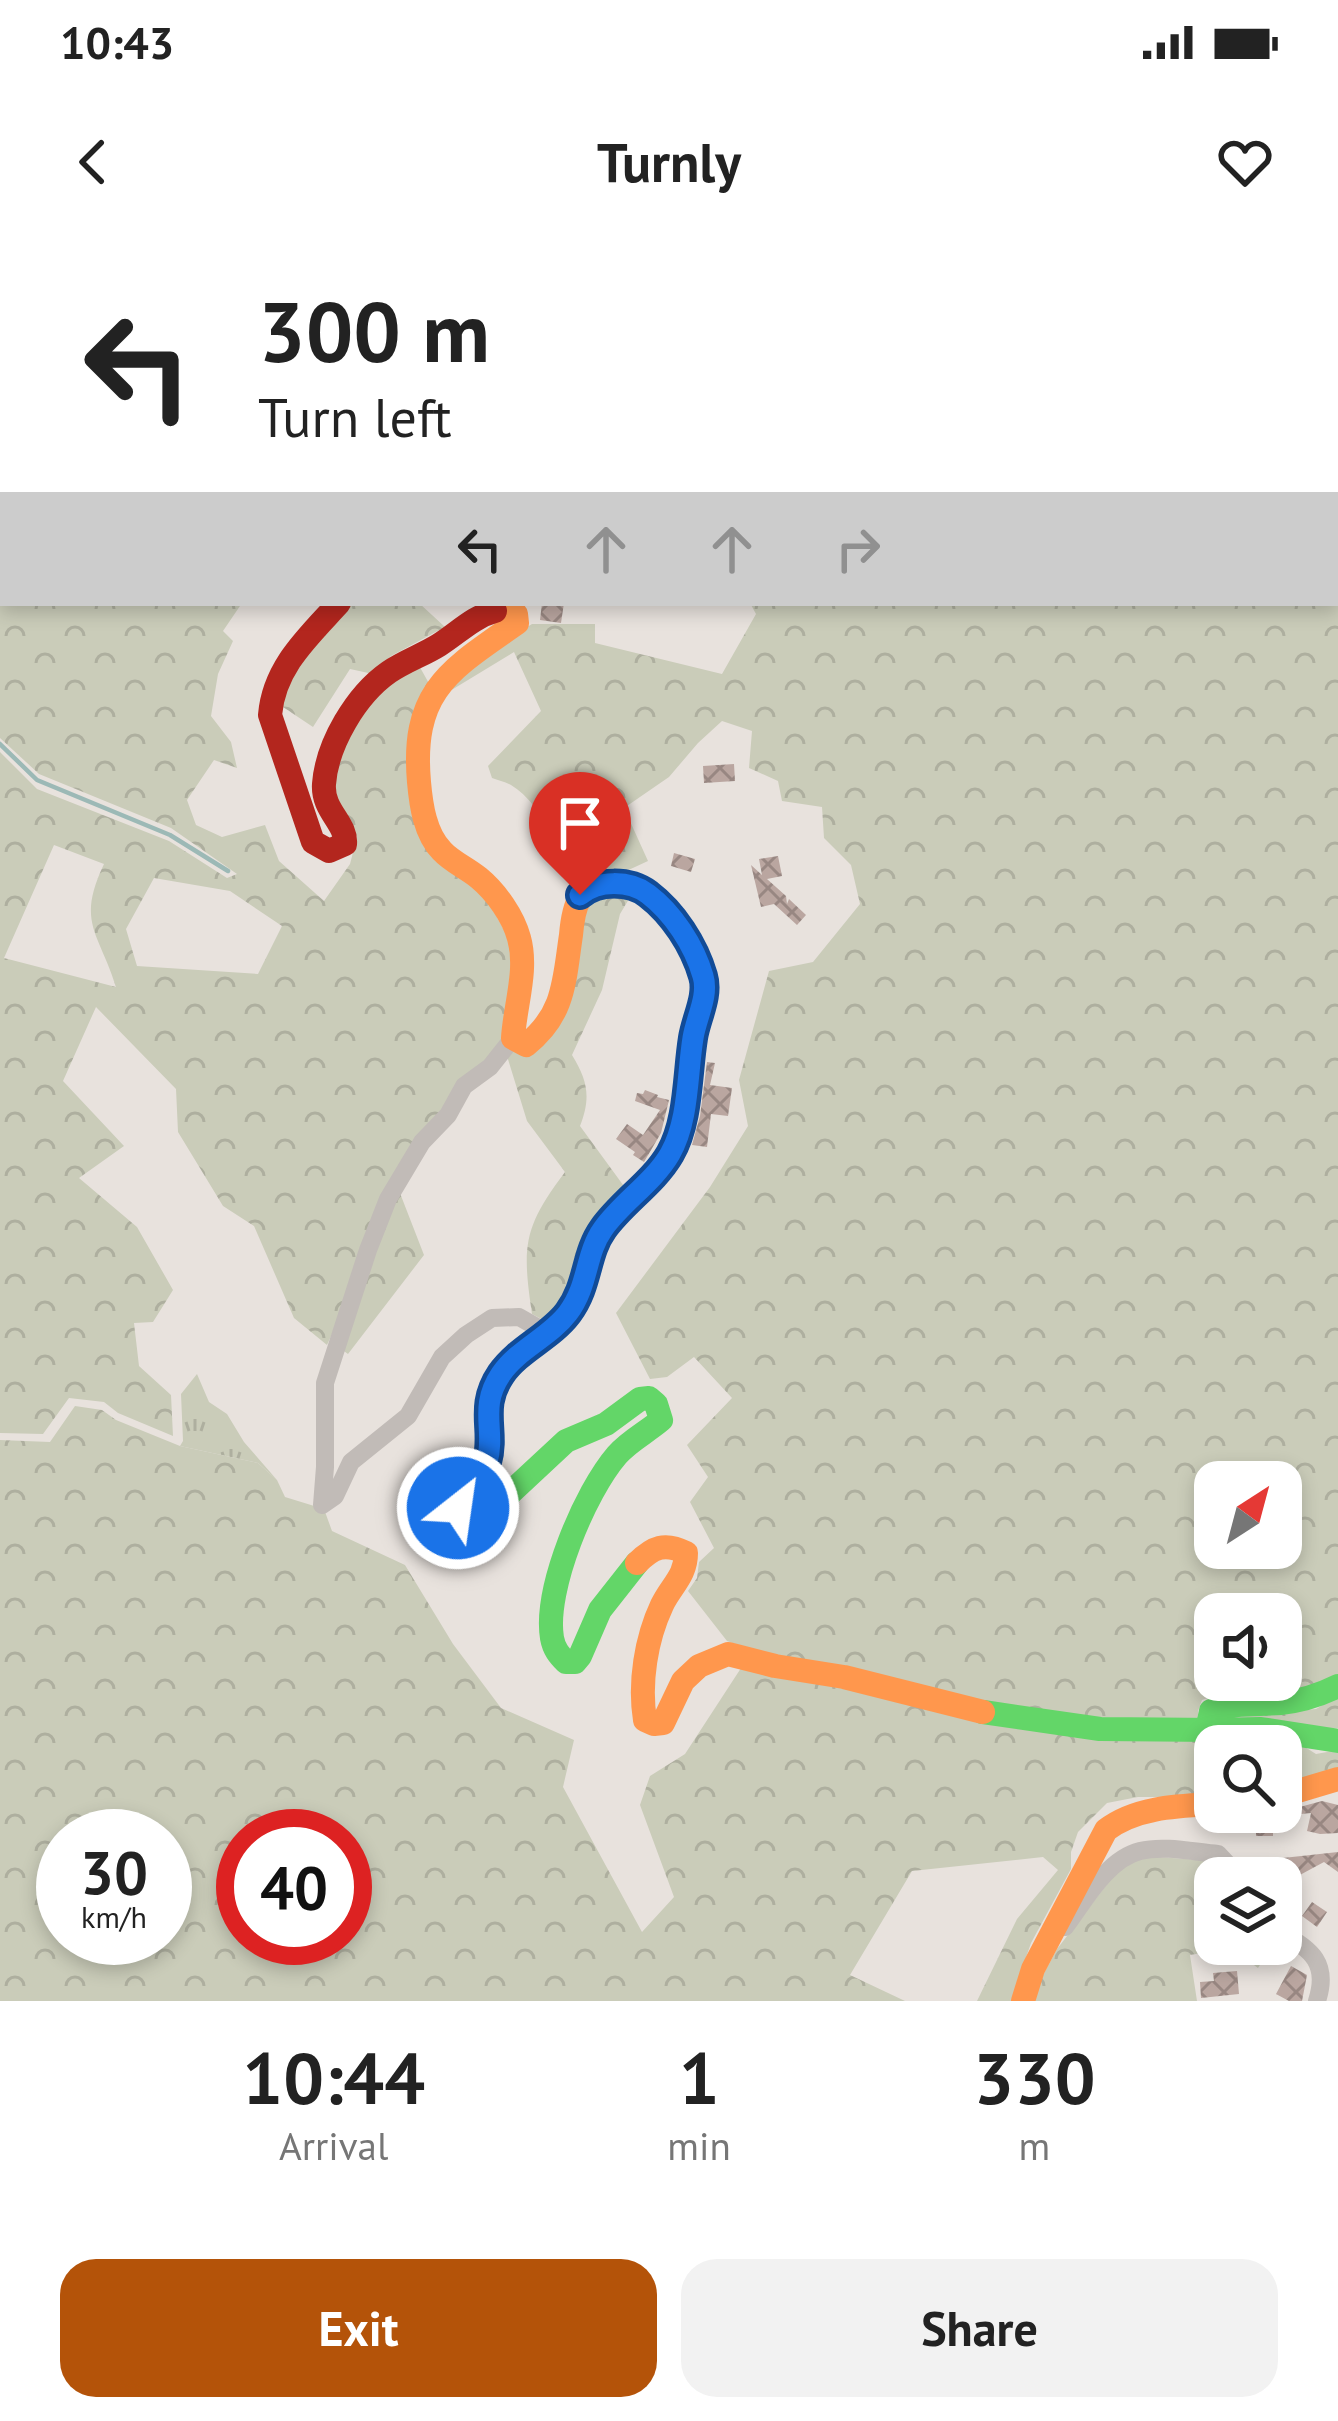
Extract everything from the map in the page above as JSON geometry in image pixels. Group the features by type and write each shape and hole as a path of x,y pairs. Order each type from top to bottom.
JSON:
{"street":[{"path":"336,606 286,663 269,701 313,842 326,852 336,852 345,844 346,835 329,812 323,793 330,759 359,703 377,681 402,663 431,650 491,610 504,608 516,614 517,623 477,649 438,686 423,711 416,761 434,841 444,854 483,880 519,936 523,971 513,1038 490,1066 464,1086 448,1115 422,1142 388,1199 362,1266 325,1383 322,1505 335,1496 350,1462 408,1417 442,1357 466,1335 492,1318 519,1317 549,1334"},
{"path":"513,1038 526,1045 537,1040 562,1001 572,918 580,895 590,886 640,888 670,913 703,976 705,993 693,1037 680,1128 667,1160 602,1229 578,1299 549,1334 512,1360 500,1375 486,1411 487,1466 458,1508 461,1518 479,1522 566,1441 606,1424 640,1399 649,1398 656,1404 661,1420 619,1453 603,1474 564,1560 550,1622 557,1655 575,1662 584,1654 600,1610 644,1557 666,1546 686,1553 686,1571 660,1610 649,1651 641,1707 645,1720 654,1724 663,1723 682,1682 698,1666 728,1654 844,1677 975,1711 1100,1729 1194,1730"},
{"path":"1212,1725 1211,1711 1225,1704 1317,1698 1338,1685"},
{"path":"1302,1737 1338,1742"},
{"path":"1302,1790 1338,1779"},
{"path":"1023,2001 1033,1969 1106,1830 1130,1815 1194,1807"},
{"path":"1033,1969 1113,1866 1136,1851 1221,1857"},
{"path":"1302,1944 1321,1967 1317,2001"}],"green space":[{"path":"0,606 240,606 223,631 233,641 218,674 211,716 231,742 237,768 214,760 187,800 196,825 222,837 265,825 279,861 324,901 350,864 357,837 334,794 333,769 373,691 417,662 431,687 417,816 484,893 514,949 502,1049 419,1142 327,1345 294,1318 254,1226 223,1206 178,1132 176,1089 96,1007 63,1081 124,1146 79,1178 137,1227 173,1290 153,1322 134,1323 139,1366 171,1395 173,1436 118,1413 104,1402 69,1398 43,1434 0,1433 0,752 37,789 169,841 227,878 237,874 171,828 39,774 0,738","holes":["54,845 104,864 91,914 116,987 4,958","154,878 230,891 282,926 258,974 137,966 126,929"]},
{"path":"344,606 422,606 445,627 391,656 373,674 350,669 313,727 283,707 282,680"},
{"path":"752,606 1338,606 1338,1674 1302,1689 1302,1593 1194,1593 1194,1701 1202,1701 1199,1718 1099,1722 977,1704 776,1659 727,1641 688,1591 697,1578 699,1562 714,1548 690,1502 708,1477 687,1445 732,1398 694,1357 667,1377 650,1379 616,1313 710,1187 748,1126 739,1080 769,971 813,962 860,904 851,865 824,838 822,807 782,801 778,781 749,768 752,731 722,721 669,777 624,808 648,861 577,888 533,805 511,785 492,778 488,766 541,711 514,652 440,697 477,658 532,624 595,624 595,643 722,674 756,614"},
{"path":"595,889 632,894 620,914 602,990 572,1055 586,1090 580,1126 626,1189 573,1293 547,1322 532,1314 527,1254 533,1224 565,1172 527,1121 507,1056 515,1045 540,1044 580,917"},
{"path":"398,1188 424,1255 348,1354 341,1349"},
{"path":"197,1374 209,1402 227,1414 277,1480 258,1463 180,1446 181,1394"},
{"path":"75,1406 102,1410 180,1446 258,1463 277,1480 285,1497 324,1509 332,1531 405,1565 453,1644 501,1708 574,1740 563,1787 642,1932 674,1897 640,1805 650,1776 685,1754 743,1665 975,1716 1194,1732 1194,1797 1138,1797 1107,1803 1078,1832 1071,1869 1031,1943 1011,2001 977,2001 1017,1919 1058,1870 1043,1857 912,1871 850,1975 905,2001 0,2001 0,1440 50,1442"},
{"path":"1338,1696 1338,1728 1232,1724 1229,1716 1316,1709"},
{"path":"1302,1745 1316,1754 1338,1750 1338,1774 1302,1785"},
{"path":"1143,1856 1194,1859 1194,1954 1190,1955 1197,2001 1034,2001 1057,1949 1118,1870"}],"building":[{"path":"542,606 564,606 561,623 540,620"},
{"path":"734,764 735,781 704,783 703,766"},
{"path":"674,853 695,859 691,872 671,866"},
{"path":"778,856 782,876 767,879 786,896 787,904 789,899 806,915 797,925 774,904 761,907 751,865 762,875 759,859"},
{"path":"707,1062 715,1063 710,1085 732,1088 728,1116 711,1114 707,1147 692,1145"},
{"path":"645,1090 669,1100 661,1133 644,1162 616,1139 627,1124 643,1135 660,1110 635,1101 637,1093"},
{"path":"1322,1801 1338,1805 1338,1833 1307,1831 1311,1813 1302,1814 1302,1806"},
{"path":"1338,1852 1338,1872 1324,1862 1302,1874 1302,1857 1292,1857"},
{"path":"1312,1902 1327,1912 1317,1927 1302,1916"},
{"path":"1291,1966 1307,1975 1302,2001 1276,1994"},
{"path":"1237,1971 1239,1994 1201,1998 1200,1982 1214,1981 1213,1973"}],"waterway":[{"path":"0,744 37,780 170,835 228,871"}],"traffic: fast":[{"path":"492,1392 487,1463 458,1508 461,1518 479,1522 566,1441 606,1424 640,1399 649,1398 656,1404 661,1420 617,1455 580,1516 561,1568 551,1618 554,1645 566,1662 580,1656 600,1610 637,1563"},
{"path":"1338,1686 1296,1701 1220,1708 1211,1711 1209,1721 1217,1730 1261,1729 1338,1741"},
{"path":"983,1712 1100,1729 1194,1730"}],"traffic: slow":[{"path":"495,611 516,614 517,623 472,655 440,686 422,725 419,782 425,819 436,844 492,890 516,930 522,962 513,1038 526,1045 556,1009 575,911 588,889 610,882 645,893 671,916 690,946"},
{"path":"637,1563 660,1548 686,1553 684,1568 656,1618 648,1647 643,1706 645,1720 654,1724 663,1723 683,1681 699,1666 728,1654 983,1712"},
{"path":"1302,1790 1338,1779"},
{"path":"1023,2001 1033,1969 1106,1830 1144,1812 1194,1805"}],"traffic: jam":[{"path":"336,606 285,667 270,715 313,842 329,851 345,844 345,836 324,793 326,769 355,707 389,672 495,611"},
{"path":"492,1392 507,1368 568,1313 598,1236 659,1170 674,1146 705,996 702,973 690,946"}],"route":[{"path":"458,1508 487,1466 486,1411 500,1375 566,1316 578,1299 602,1229 667,1160 680,1128 693,1037 705,993 703,976 670,913 640,888 606,884 590,886 580,895"}]}
